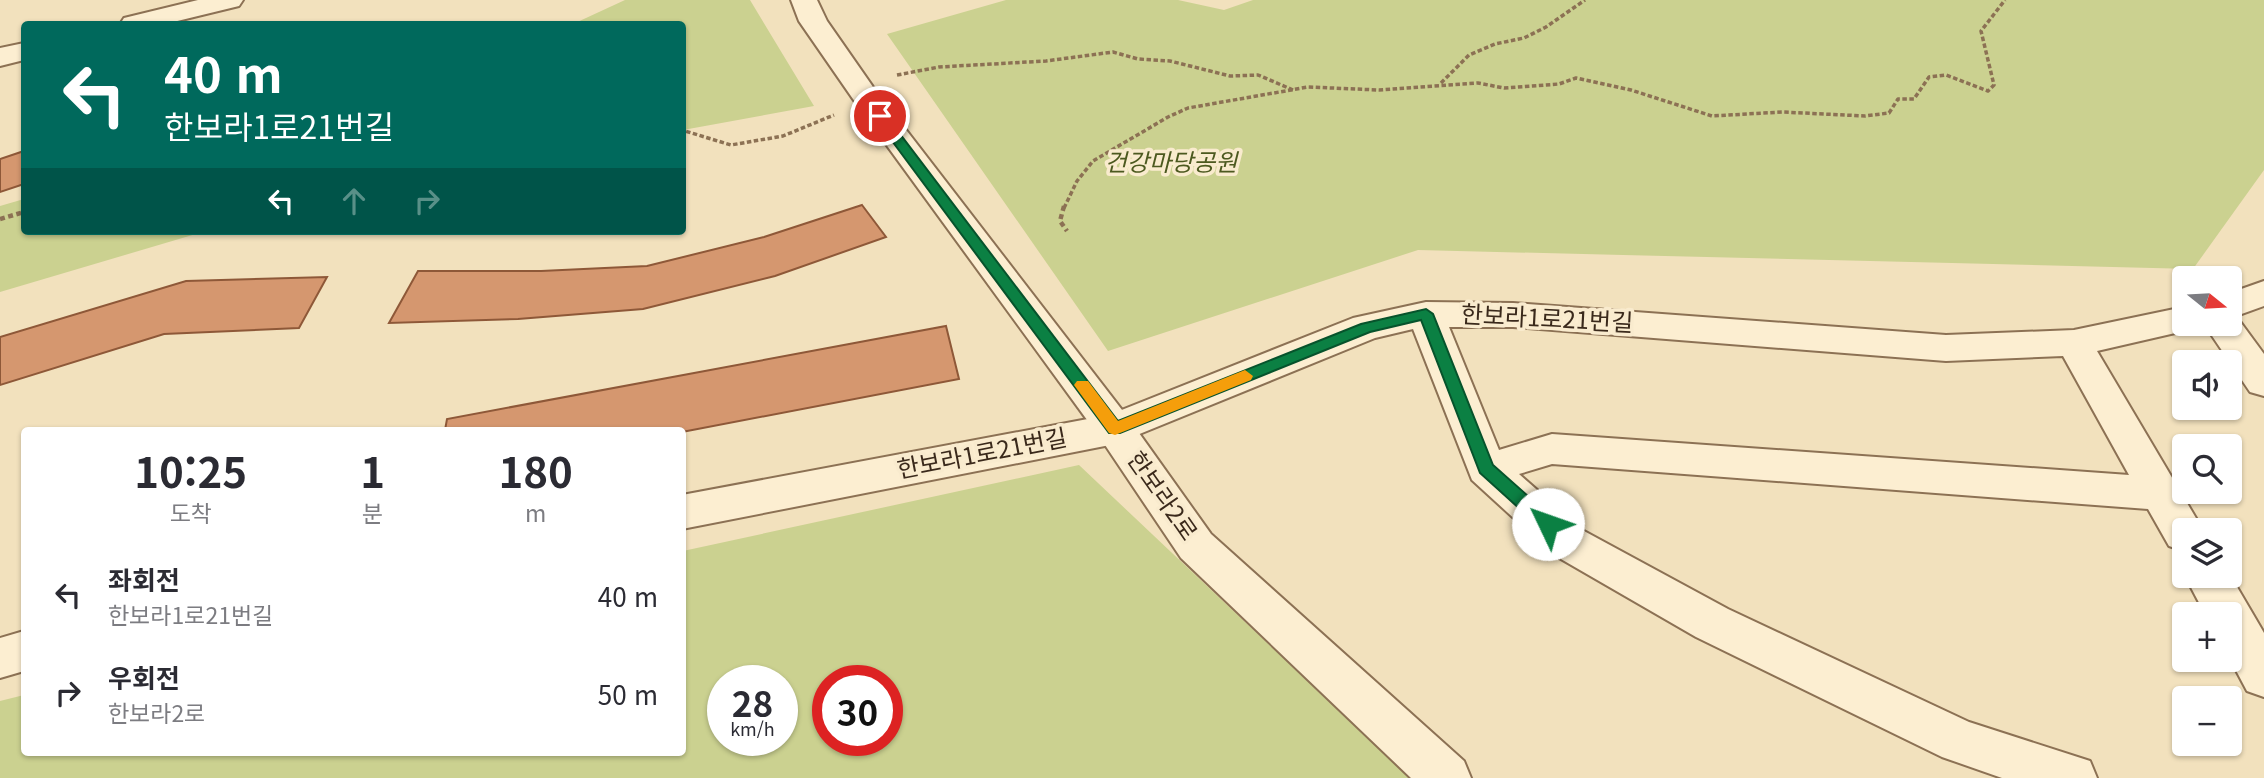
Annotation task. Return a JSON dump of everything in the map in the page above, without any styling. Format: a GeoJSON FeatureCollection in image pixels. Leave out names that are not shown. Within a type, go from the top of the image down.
{"type":"FeatureCollection","features":[{"type":"Feature","properties":{"kind":"street"},"geometry":{"type":"LineString","coordinates":[[146,21],[230,0]]}},
{"type":"Feature","properties":{"kind":"street","name":"한보라2로"},"geometry":{"type":"LineString","coordinates":[[804,0],[813,21],[863,93],[1115,429],[1196,546],[1446,778]]}},
{"type":"Feature","properties":{"kind":"street"},"geometry":{"type":"LineString","coordinates":[[0,57],[21,53]]}},
{"type":"Feature","properties":{"kind":"street"},"geometry":{"type":"LineString","coordinates":[[2242,301],[2264,293]]}},
{"type":"Feature","properties":{"kind":"street"},"geometry":{"type":"LineString","coordinates":[[1426,314],[1486,469],[1569,543],[1712,624],[1959,741],[2072,778]]}},
{"type":"Feature","properties":{"kind":"street","name":"한보라1로21번길"},"geometry":{"type":"LineString","coordinates":[[686,511],[1115,429],[1366,327],[1426,314],[1513,315],[1946,348],[2074,343],[2172,322]]}},
{"type":"Feature","properties":{"kind":"street"},"geometry":{"type":"LineString","coordinates":[[2231,336],[2264,382]]}},
{"type":"Feature","properties":{"kind":"street"},"geometry":{"type":"LineString","coordinates":[[2074,343],[2175,518]]}},
{"type":"Feature","properties":{"kind":"street"},"geometry":{"type":"LineString","coordinates":[[1486,469],[1552,449],[2162,494]]}},
{"type":"Feature","properties":{"kind":"street"},"geometry":{"type":"LineString","coordinates":[[2242,638],[2264,676]]}},
{"type":"Feature","properties":{"kind":"street"},"geometry":{"type":"LineString","coordinates":[[0,658],[21,652]]}},
{"type":"Feature","properties":{"kind":"path"},"geometry":{"type":"LineString","coordinates":[[1440,84],[1469,55],[1495,44],[1524,38],[1546,27],[1585,0]]}},
{"type":"Feature","properties":{"kind":"path"},"geometry":{"type":"LineString","coordinates":[[1067,231],[1060,221],[1064,201],[1094,160],[1188,108],[1329,86],[1379,90],[1478,83],[1504,88],[1559,84],[1576,78],[1631,90],[1712,116],[1782,112],[1865,116],[1889,113],[1898,99],[1914,99],[1929,77],[1946,75],[1988,91],[1994,85],[1987,59],[1987,44],[1981,31],[1997,6],[2005,0]]}},
{"type":"Feature","properties":{"kind":"path"},"geometry":{"type":"LineString","coordinates":[[686,131],[731,145],[783,136],[830,118],[886,77],[939,67],[1045,61],[1113,52],[1138,59],[1170,61],[1230,76],[1258,75],[1294,90]]}},
{"type":"Feature","properties":{"kind":"path"},"geometry":{"type":"LineString","coordinates":[[0,219],[21,213]]}},
{"type":"Feature","properties":{"kind":"green space"},"geometry":{"type":"Polygon","coordinates":[[[625,0],[750,0],[814,106],[686,129],[686,21],[580,21],[625,0]]]}},
{"type":"Feature","properties":{"kind":"green space","name":"건강마당공원"},"geometry":{"type":"Polygon","coordinates":[[[1006,0],[1178,0],[1224,10],[1253,0],[2264,0],[2264,170],[2195,266],[2172,266],[2172,268],[1418,250],[1108,351],[887,34],[1006,0]]]}},
{"type":"Feature","properties":{"kind":"green space"},"geometry":{"type":"Polygon","coordinates":[[[21,200],[21,235],[192,235],[0,292],[0,206],[21,200]]]}},
{"type":"Feature","properties":{"kind":"green space"},"geometry":{"type":"Polygon","coordinates":[[[1079,465],[1410,778],[0,778],[0,701],[21,696],[21,756],[686,756],[686,550],[1079,465]]]}},
{"type":"Feature","properties":{"kind":"building"},"geometry":{"type":"Polygon","coordinates":[[[21,152],[21,185],[0,192],[0,159],[21,152]]]}},
{"type":"Feature","properties":{"kind":"building"},"geometry":{"type":"Polygon","coordinates":[[[862,205],[886,237],[775,276],[643,309],[518,319],[389,323],[418,271],[541,271],[647,266],[764,237],[862,205]]]}},
{"type":"Feature","properties":{"kind":"building"},"geometry":{"type":"Polygon","coordinates":[[[327,277],[299,328],[164,334],[0,385],[0,337],[186,281],[327,277]]]}},
{"type":"Feature","properties":{"kind":"building"},"geometry":{"type":"Polygon","coordinates":[[[946,326],[959,379],[686,431],[686,427],[446,427],[447,419],[946,326]]]}},
{"type":"Feature","properties":{"kind":"slow traffic"},"geometry":{"type":"LineString","coordinates":[[1082,385],[1115,429],[1245,376]]}},
{"type":"Feature","properties":{"kind":"route"},"geometry":{"type":"LineString","coordinates":[[880,116],[1115,429],[1366,327],[1426,314],[1486,469],[1548,524]]}}]}
